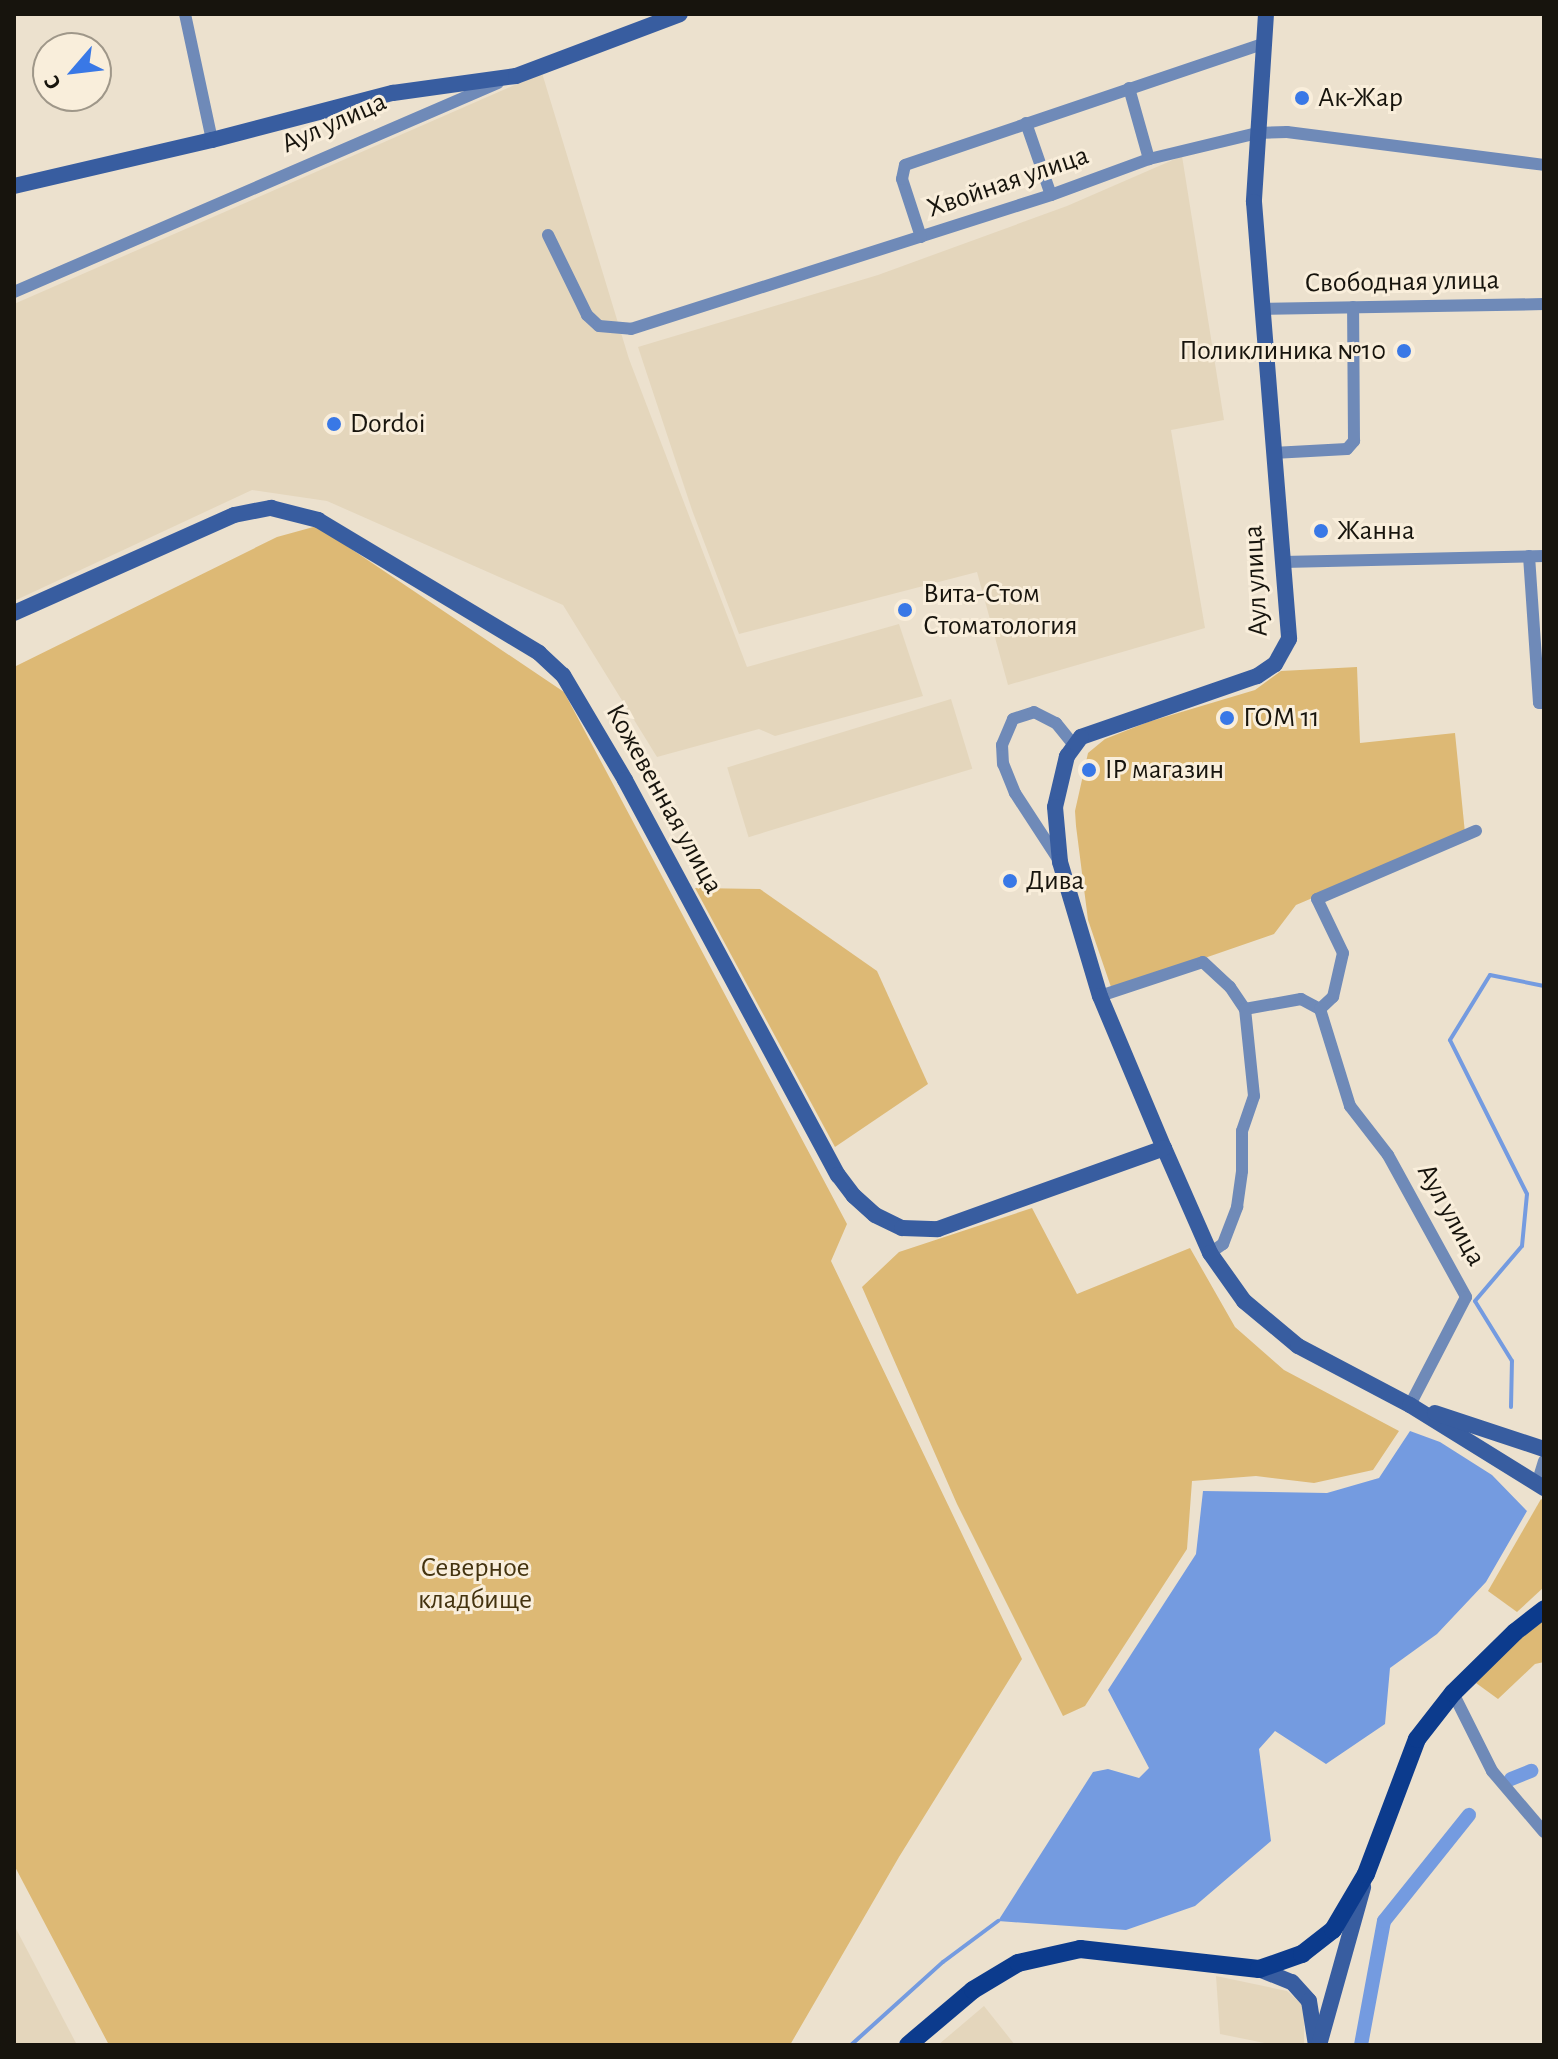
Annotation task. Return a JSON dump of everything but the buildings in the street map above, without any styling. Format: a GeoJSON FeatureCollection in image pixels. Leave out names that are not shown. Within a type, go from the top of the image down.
{"type":"FeatureCollection","features":[{"type":"Feature","properties":{"kind":"main road","name":"Аул улица"},"geometry":{"type":"LineString","coordinates":[[516,76],[680,14]]}},
{"type":"Feature","properties":{"kind":"main road","name":"Аул улица"},"geometry":{"type":"LineString","coordinates":[[1073,744],[1091,732],[1257,676],[1275,664],[1285,649],[1290,625],[1254,202],[1266,14]]}},
{"type":"Feature","properties":{"kind":"main road"},"geometry":{"type":"LineString","coordinates":[[14,186],[212,140],[393,93],[516,76]]}},
{"type":"Feature","properties":{"kind":"main road","name":"Кожевенная улица"},"geometry":{"type":"LineString","coordinates":[[14,613],[234,515],[271,508],[318,520],[539,653],[563,675],[610,753],[838,1175],[854,1196],[875,1215],[902,1228],[938,1229],[1164,1148]]}},
{"type":"Feature","properties":{"kind":"main road"},"geometry":{"type":"LineString","coordinates":[[1073,744],[1062,771],[1055,807],[1060,862],[1100,996],[1210,1253],[1244,1301],[1298,1346],[1410,1405],[1540,1486]]}},
{"type":"Feature","properties":{"kind":"main road"},"geometry":{"type":"LineString","coordinates":[[1410,1405],[1544,1449]]}},
{"type":"Feature","properties":{"kind":"main road"},"geometry":{"type":"LineString","coordinates":[[1317,2045],[1366,1874],[1417,1739],[1453,1693],[1515,1632],[1544,1609]]}},
{"type":"Feature","properties":{"kind":"main road"},"geometry":{"type":"LineString","coordinates":[[1259,1969],[1302,1954],[1333,1930],[1366,1874]]}},
{"type":"Feature","properties":{"kind":"main road"},"geometry":{"type":"LineString","coordinates":[[908,2045],[973,1990],[1018,1963],[1080,1949],[1259,1969],[1292,1982],[1309,2001],[1317,2045]]}},
{"type":"Feature","properties":{"kind":"street"},"geometry":{"type":"LineString","coordinates":[[185,14],[212,140]]}},
{"type":"Feature","properties":{"kind":"street"},"geometry":{"type":"LineString","coordinates":[[921,237],[902,179],[905,165],[1262,44]]}},
{"type":"Feature","properties":{"kind":"street","name":"Аул улица"},"geometry":{"type":"LineString","coordinates":[[14,292],[516,76]]}},
{"type":"Feature","properties":{"kind":"street"},"geometry":{"type":"LineString","coordinates":[[1129,88],[1149,159]]}},
{"type":"Feature","properties":{"kind":"street"},"geometry":{"type":"LineString","coordinates":[[1026,123],[1051,195]]}},
{"type":"Feature","properties":{"kind":"street","name":"Хвойная улица"},"geometry":{"type":"LineString","coordinates":[[548,235],[587,315],[599,326],[631,329],[1051,195],[1149,159],[1257,133],[1287,132],[1544,165]]}},
{"type":"Feature","properties":{"kind":"street","name":"Свободная улица"},"geometry":{"type":"LineString","coordinates":[[1261,309],[1544,304]]}},
{"type":"Feature","properties":{"kind":"street"},"geometry":{"type":"LineString","coordinates":[[1273,453],[1347,449],[1354,441],[1353,307]]}},
{"type":"Feature","properties":{"kind":"street"},"geometry":{"type":"LineString","coordinates":[[1529,556],[1539,703],[1544,703]]}},
{"type":"Feature","properties":{"kind":"street"},"geometry":{"type":"LineString","coordinates":[[1283,562],[1544,556]]}},
{"type":"Feature","properties":{"kind":"street"},"geometry":{"type":"LineString","coordinates":[[1060,862],[1015,793],[1003,764],[1002,745],[1005,731],[1013,719],[1034,712],[1056,723],[1073,744]]}},
{"type":"Feature","properties":{"kind":"street"},"geometry":{"type":"LineString","coordinates":[[1245,1009],[1301,999],[1320,1009],[1333,997],[1343,953],[1317,899],[1476,831]]}},
{"type":"Feature","properties":{"kind":"street"},"geometry":{"type":"LineString","coordinates":[[1100,996],[1203,962],[1230,987],[1245,1009],[1254,1096],[1242,1131],[1242,1171],[1237,1207],[1223,1244],[1210,1253]]}},
{"type":"Feature","properties":{"kind":"street","name":"Аул улица"},"geometry":{"type":"LineString","coordinates":[[1320,1009],[1350,1106],[1388,1155],[1466,1297],[1410,1405]]}},
{"type":"Feature","properties":{"kind":"street"},"geometry":{"type":"LineString","coordinates":[[1540,1486],[1544,1461]]}},
{"type":"Feature","properties":{"kind":"street"},"geometry":{"type":"LineString","coordinates":[[1453,1693],[1492,1771],[1544,1832]]}},
{"type":"Feature","properties":{"kind":"shaded area","name":"Dordoi"},"geometry":{"type":"Polygon","coordinates":[[[542,73],[629,359],[747,667],[899,624],[923,696],[775,736],[759,729],[657,757],[563,605],[327,501],[252,490],[14,601],[14,304],[542,73]]]}},
{"type":"Feature","properties":{"kind":"shaded area"},"geometry":{"type":"Polygon","coordinates":[[[1182,156],[1224,420],[1171,430],[1205,628],[1008,685],[977,572],[739,634],[692,510],[638,347],[878,275],[1067,206],[1182,156]]]}},
{"type":"Feature","properties":{"kind":"shaded area"},"geometry":{"type":"Polygon","coordinates":[[[951,699],[972,769],[749,837],[727,767],[951,699]]]}},
{"type":"Feature","properties":{"kind":"shaded area"},"geometry":{"type":"Polygon","coordinates":[[[14,1925],[77,2045],[14,2045],[14,1925]]]}},
{"type":"Feature","properties":{"kind":"shaded area"},"geometry":{"type":"Polygon","coordinates":[[[1216,1976],[1287,1991],[1304,2006],[1304,2045],[1274,2045],[1220,2034],[1216,1976]]]}},
{"type":"Feature","properties":{"kind":"shaded area"},"geometry":{"type":"Polygon","coordinates":[[[984,2006],[1015,2045],[938,2045],[984,2006]]]}},
{"type":"Feature","properties":{"kind":"green space","name":"Северное кладбище"},"geometry":{"type":"Polygon","coordinates":[[[317,526],[564,692],[847,1224],[831,1261],[1022,1659],[899,1857],[790,2045],[109,2045],[14,1865],[14,667],[277,537],[317,526]]]}},
{"type":"Feature","properties":{"kind":"green space"},"geometry":{"type":"Polygon","coordinates":[[[1357,667],[1360,743],[1455,733],[1465,833],[1296,905],[1274,934],[1112,990],[1088,920],[1076,826],[1075,811],[1088,753],[1105,739],[1148,722],[1255,690],[1281,671],[1357,667]]]}},
{"type":"Feature","properties":{"kind":"green space"},"geometry":{"type":"Polygon","coordinates":[[[695,888],[760,889],[877,971],[928,1084],[835,1147],[695,888]]]}},
{"type":"Feature","properties":{"kind":"green space"},"geometry":{"type":"Polygon","coordinates":[[[1032,1208],[1077,1294],[1190,1248],[1235,1327],[1284,1370],[1399,1431],[1373,1470],[1314,1483],[1256,1476],[1192,1481],[1187,1549],[1085,1706],[1063,1716],[957,1504],[862,1287],[899,1252],[1032,1208]]]}},
{"type":"Feature","properties":{"kind":"green space"},"geometry":{"type":"Polygon","coordinates":[[[1541,1499],[1544,1501],[1544,1587],[1517,1612],[1488,1591],[1541,1499]]]}},
{"type":"Feature","properties":{"kind":"green space"},"geometry":{"type":"Polygon","coordinates":[[[1544,1618],[1544,1662],[1535,1664],[1498,1699],[1476,1683],[1524,1632],[1544,1618]]]}},
{"type":"Feature","properties":{"kind":"water"},"geometry":{"type":"Polygon","coordinates":[[[1410,1431],[1440,1442],[1492,1475],[1527,1511],[1486,1582],[1437,1634],[1390,1668],[1385,1724],[1326,1764],[1275,1731],[1259,1749],[1271,1841],[1195,1906],[1126,1930],[998,1921],[1093,1772],[1108,1769],[1139,1778],[1149,1768],[1108,1690],[1196,1554],[1203,1491],[1327,1493],[1379,1478],[1410,1431]]]}},
{"type":"Feature","properties":{"kind":"waterway"},"geometry":{"type":"LineString","coordinates":[[1511,1407],[1512,1361],[1475,1301],[1522,1246],[1527,1194],[1450,1040],[1490,975],[1544,986]]}},
{"type":"Feature","properties":{"kind":"waterway"},"geometry":{"type":"LineString","coordinates":[[1511,1779],[1531,1771]]}},
{"type":"Feature","properties":{"kind":"waterway"},"geometry":{"type":"LineString","coordinates":[[1361,2045],[1384,1921],[1469,1815]]}},
{"type":"Feature","properties":{"kind":"waterway"},"geometry":{"type":"LineString","coordinates":[[851,2045],[943,1962],[998,1921]]}},
{"type":"Feature","properties":{"kind":"place","name":"Ак-Жар"},"geometry":{"type":"Point","coordinates":[1302,98]}},
{"type":"Feature","properties":{"kind":"place","name":"Поликлиника №10"},"geometry":{"type":"Point","coordinates":[1404,351]}},
{"type":"Feature","properties":{"kind":"place","name":"Dordoi"},"geometry":{"type":"Point","coordinates":[334,424]}},
{"type":"Feature","properties":{"kind":"place","name":"Жанна"},"geometry":{"type":"Point","coordinates":[1321,531]}},
{"type":"Feature","properties":{"kind":"place","name":"Вита-Стом Стоматология"},"geometry":{"type":"Point","coordinates":[905,610]}},
{"type":"Feature","properties":{"kind":"place","name":"ГОМ 11"},"geometry":{"type":"Point","coordinates":[1227,718]}},
{"type":"Feature","properties":{"kind":"place","name":"IP магазин"},"geometry":{"type":"Point","coordinates":[1089,770]}},
{"type":"Feature","properties":{"kind":"place","name":"Дива"},"geometry":{"type":"Point","coordinates":[1010,881]}}]}
